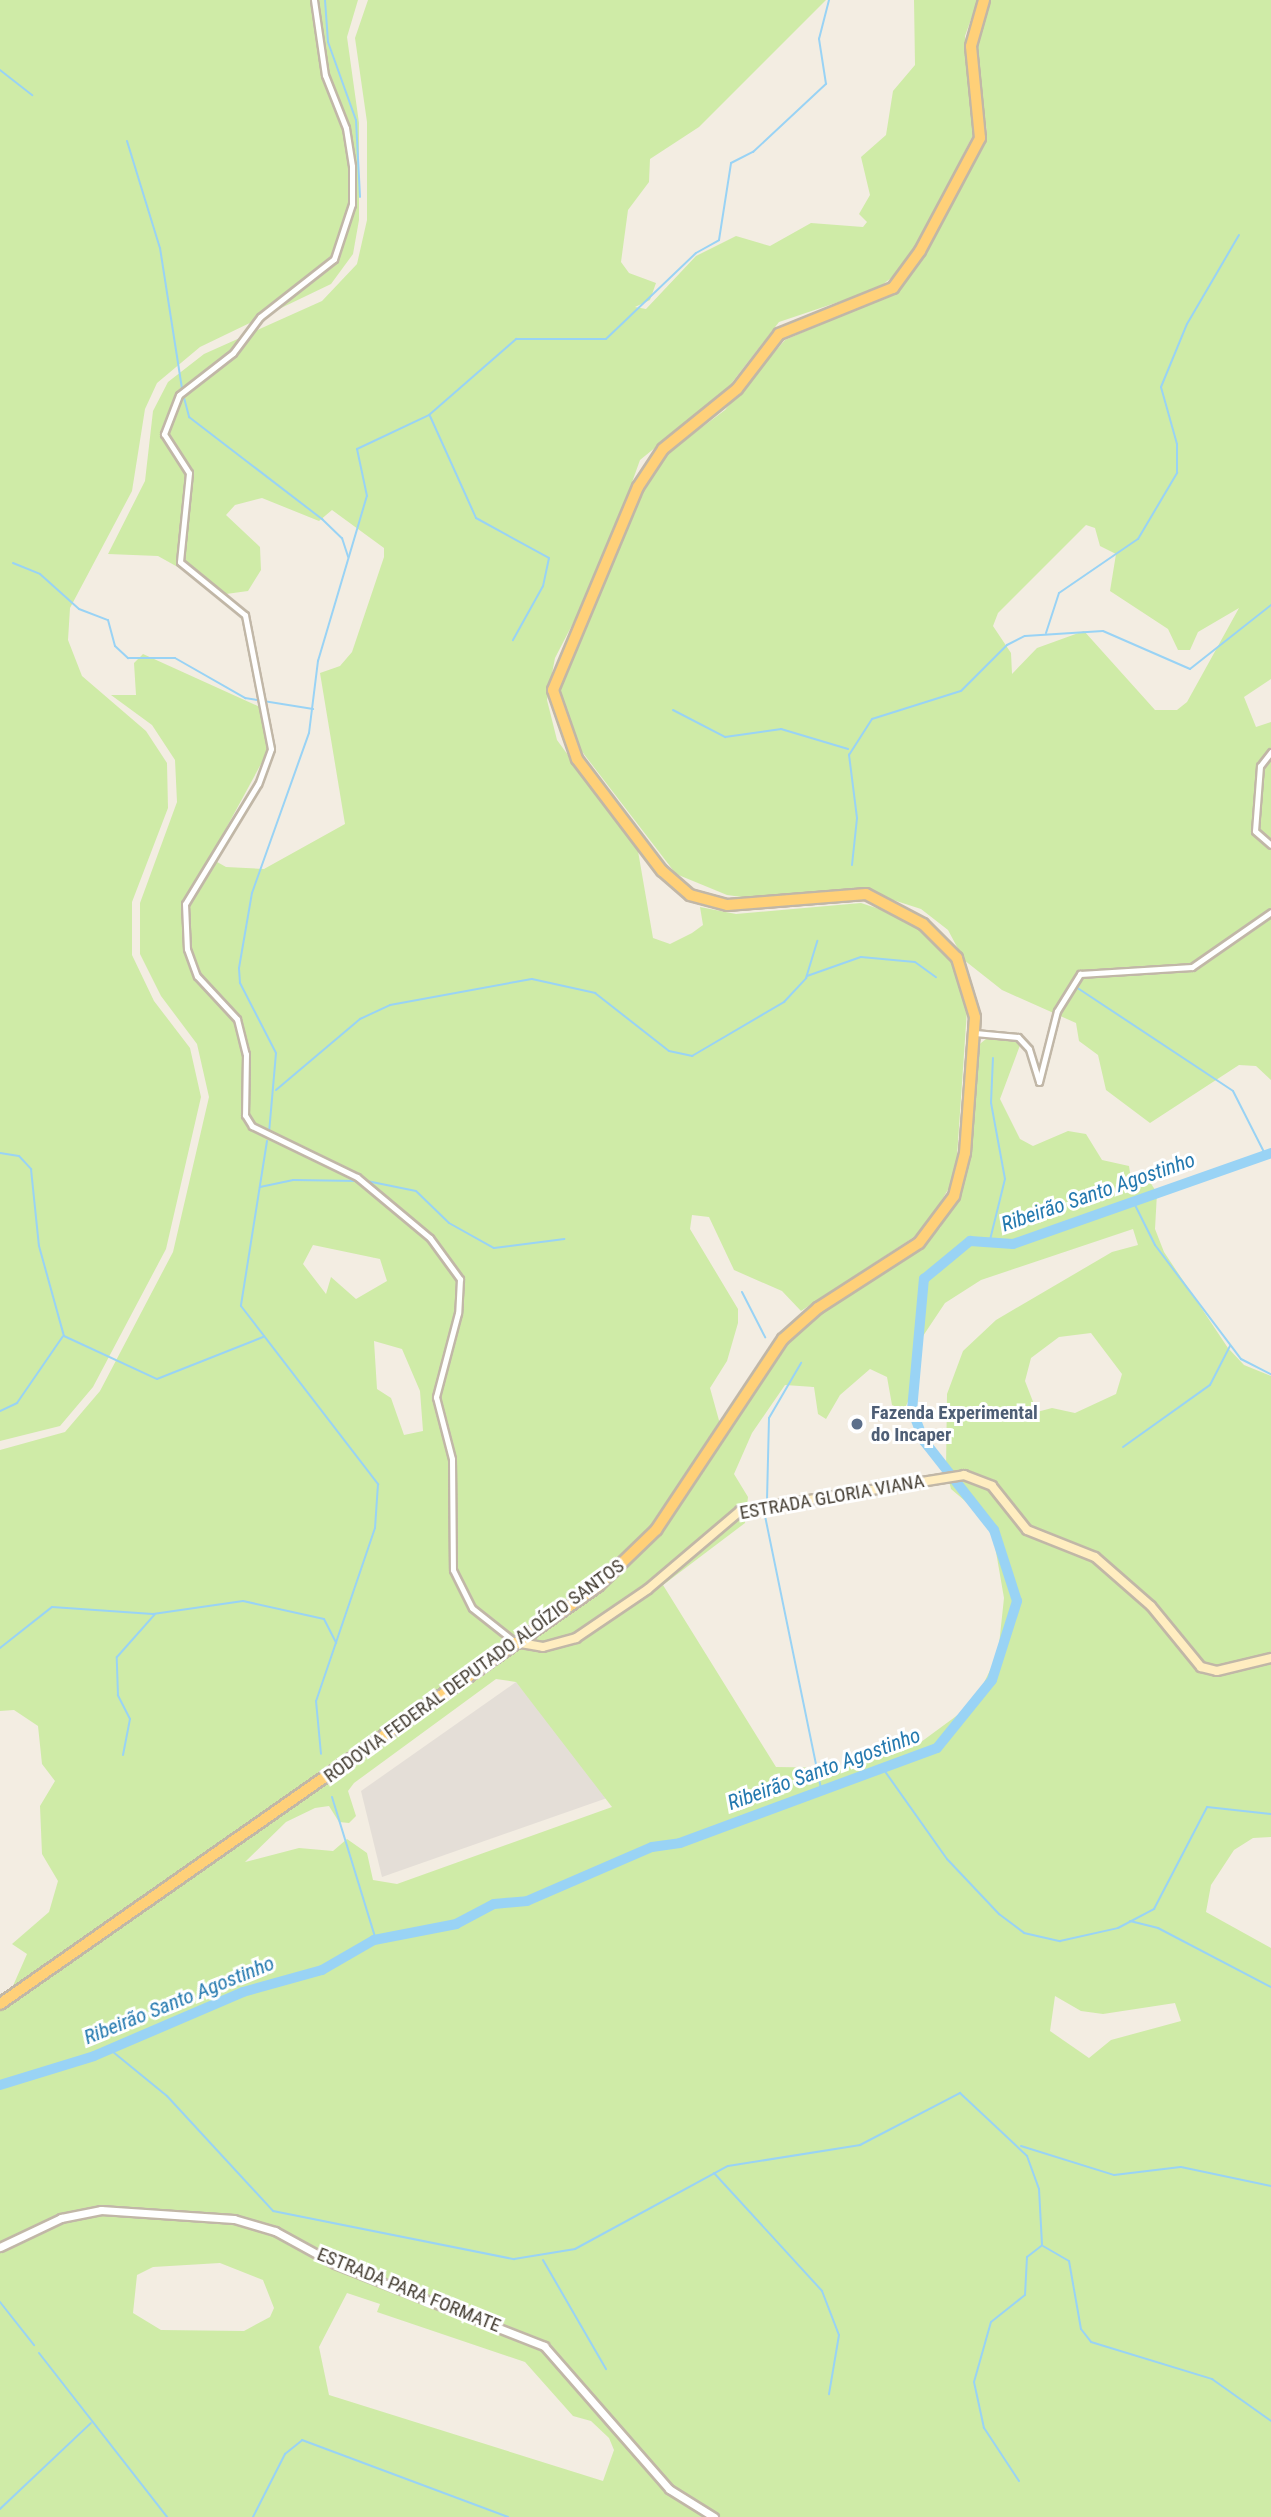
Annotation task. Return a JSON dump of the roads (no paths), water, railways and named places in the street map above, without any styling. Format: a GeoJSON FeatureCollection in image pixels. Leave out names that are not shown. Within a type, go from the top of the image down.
{"type":"FeatureCollection","features":[{"type":"Feature","properties":{"kind":"highway","name":"RODOVIA FEDERAL DEPUTADO ALOÍZIO SANTOS"},"geometry":{"type":"LineString","coordinates":[[0,2004],[515,1642],[598,1587],[644,1545],[796,1326],[933,1229],[962,1171],[975,1034],[973,997],[957,958],[900,908],[852,893],[715,904],[674,883],[577,758],[553,690],[638,487],[663,449],[737,389],[779,334],[884,293],[920,251],[980,138],[971,33],[984,0]]}},
{"type":"Feature","properties":{"kind":"main road","name":"ESTRADA GLORIA VIANA"},"geometry":{"type":"LineString","coordinates":[[515,1642],[543,1647],[576,1638],[648,1589],[740,1511],[957,1476],[992,1486],[1027,1530],[1095,1557],[1151,1606],[1201,1667],[1217,1671],[1271,1658]]}},
{"type":"Feature","properties":{"kind":"street"},"geometry":{"type":"LineString","coordinates":[[314,0],[325,75],[346,128],[352,166],[352,204],[334,259],[260,317],[233,353],[179,395],[164,434],[190,473],[180,562],[245,615],[271,749],[258,784],[185,904],[187,949],[193,969],[225,1002],[243,1035],[245,1115],[252,1126],[357,1177],[423,1231],[454,1268],[461,1296],[436,1397],[452,1459],[456,1583],[472,1608],[515,1642]]}},
{"type":"Feature","properties":{"kind":"street"},"geometry":{"type":"LineString","coordinates":[[1271,752],[1260,766],[1255,831],[1271,845]]}},
{"type":"Feature","properties":{"kind":"street"},"geometry":{"type":"LineString","coordinates":[[975,1034],[1018,1037],[1030,1049],[1039,1082],[1057,1011],[1080,974],[1192,967],[1271,912]]}},
{"type":"Feature","properties":{"kind":"street","name":"ESTRADA PARA FORMATE"},"geometry":{"type":"LineString","coordinates":[[0,2247],[61,2218],[101,2210],[195,2214],[268,2228],[335,2264],[544,2346],[670,2489],[714,2517]]}},
{"type":"Feature","properties":{"kind":"waterway"},"geometry":{"type":"LineString","coordinates":[[325,0],[328,42],[356,120],[360,197]]}},
{"type":"Feature","properties":{"kind":"waterway"},"geometry":{"type":"LineString","coordinates":[[269,1133],[276,1053],[240,983],[239,968],[252,893],[309,733],[318,661],[367,496],[357,449],[429,415],[516,339],[606,339],[696,253],[719,240],[731,163],[753,152],[826,84],[819,39],[829,0]]}},
{"type":"Feature","properties":{"kind":"waterway"},"geometry":{"type":"LineString","coordinates":[[0,70],[32,95]]}},
{"type":"Feature","properties":{"kind":"waterway"},"geometry":{"type":"LineString","coordinates":[[127,141],[160,248],[182,389]]}},
{"type":"Feature","properties":{"kind":"waterway"},"geometry":{"type":"LineString","coordinates":[[1046,633],[1059,593],[1138,539],[1177,473],[1177,444],[1161,387],[1187,324],[1239,235]]}},
{"type":"Feature","properties":{"kind":"waterway"},"geometry":{"type":"LineString","coordinates":[[183,394],[189,417],[322,519],[342,538],[348,557]]}},
{"type":"Feature","properties":{"kind":"waterway"},"geometry":{"type":"LineString","coordinates":[[430,416],[476,518],[549,558],[543,586],[513,640]]}},
{"type":"Feature","properties":{"kind":"waterway"},"geometry":{"type":"LineString","coordinates":[[13,563],[40,574],[79,609],[108,620],[115,646],[128,658],[175,658],[245,698],[313,709]]}},
{"type":"Feature","properties":{"kind":"waterway"},"geometry":{"type":"LineString","coordinates":[[852,865],[857,818],[849,755],[872,719],[961,691],[1007,645],[1025,636],[1103,631],[1190,669],[1271,605]]}},
{"type":"Feature","properties":{"kind":"waterway"},"geometry":{"type":"LineString","coordinates":[[673,710],[725,737],[781,729],[848,749]]}},
{"type":"Feature","properties":{"kind":"waterway"},"geometry":{"type":"LineString","coordinates":[[276,1090],[360,1019],[390,1005],[532,979],[595,993],[669,1051],[692,1056],[784,1002],[806,978],[817,941]]}},
{"type":"Feature","properties":{"kind":"waterway"},"geometry":{"type":"LineString","coordinates":[[807,976],[861,957],[915,962],[936,977]]}},
{"type":"Feature","properties":{"kind":"waterway"},"geometry":{"type":"LineString","coordinates":[[1076,987],[1233,1091],[1265,1154]]}},
{"type":"Feature","properties":{"kind":"waterway"},"geometry":{"type":"LineString","coordinates":[[989,1244],[1005,1179],[991,1103],[993,1058]]}},
{"type":"Feature","properties":{"kind":"waterway"},"geometry":{"type":"LineString","coordinates":[[267,1141],[241,1306],[378,1484],[375,1528],[316,1701],[321,1754]]}},
{"type":"Feature","properties":{"kind":"waterway"},"geometry":{"type":"LineString","coordinates":[[0,1153],[19,1156],[31,1169],[39,1246],[64,1336],[157,1379],[263,1337]]}},
{"type":"Feature","properties":{"kind":"waterway","name":"Ribeirão Santo Agostinho"},"geometry":{"type":"LineString","coordinates":[[0,2085],[94,2056],[243,1992],[322,1970],[374,1940],[456,1924],[494,1904],[527,1901],[652,1847],[680,1843],[937,1748],[992,1680],[1017,1601],[994,1530],[924,1441],[912,1410],[924,1279],[970,1241],[1013,1244],[1271,1153]]}},
{"type":"Feature","properties":{"kind":"waterway"},"geometry":{"type":"LineString","coordinates":[[260,1187],[293,1180],[358,1181]]}},
{"type":"Feature","properties":{"kind":"waterway"},"geometry":{"type":"LineString","coordinates":[[362,1180],[416,1191],[449,1223],[494,1248],[564,1239]]}},
{"type":"Feature","properties":{"kind":"waterway"},"geometry":{"type":"LineString","coordinates":[[1134,1203],[1155,1245],[1241,1359],[1271,1374]]}},
{"type":"Feature","properties":{"kind":"waterway"},"geometry":{"type":"LineString","coordinates":[[742,1292],[765,1337]]}},
{"type":"Feature","properties":{"kind":"waterway"},"geometry":{"type":"LineString","coordinates":[[0,1411],[17,1403],[63,1336]]}},
{"type":"Feature","properties":{"kind":"waterway"},"geometry":{"type":"LineString","coordinates":[[1123,1447],[1210,1385],[1230,1346]]}},
{"type":"Feature","properties":{"kind":"waterway"},"geometry":{"type":"LineString","coordinates":[[767,1500],[769,1418],[801,1363]]}},
{"type":"Feature","properties":{"kind":"waterway"},"geometry":{"type":"LineString","coordinates":[[764,1511],[821,1789]]}},
{"type":"Feature","properties":{"kind":"waterway"},"geometry":{"type":"LineString","coordinates":[[0,1648],[52,1607],[153,1614],[243,1601],[324,1619],[336,1643]]}},
{"type":"Feature","properties":{"kind":"waterway"},"geometry":{"type":"LineString","coordinates":[[123,1755],[130,1719],[118,1695],[117,1657],[155,1614]]}},
{"type":"Feature","properties":{"kind":"waterway"},"geometry":{"type":"LineString","coordinates":[[884,1770],[947,1859],[999,1914],[1024,1933],[1060,1941],[1118,1928],[1154,1909],[1207,1807],[1271,1814]]}},
{"type":"Feature","properties":{"kind":"waterway"},"geometry":{"type":"LineString","coordinates":[[332,1797],[376,1940]]}},
{"type":"Feature","properties":{"kind":"waterway"},"geometry":{"type":"LineString","coordinates":[[1130,1921],[1158,1928],[1271,1987]]}},
{"type":"Feature","properties":{"kind":"waterway"},"geometry":{"type":"LineString","coordinates":[[107,2047],[167,2096],[273,2211],[514,2259],[575,2249],[728,2166],[860,2145],[960,2093],[1027,2156],[1039,2189],[1042,2245]]}},
{"type":"Feature","properties":{"kind":"waterway"},"geometry":{"type":"LineString","coordinates":[[1021,2146],[1114,2175],[1181,2167],[1271,2186]]}},
{"type":"Feature","properties":{"kind":"waterway"},"geometry":{"type":"LineString","coordinates":[[714,2173],[822,2291],[839,2335],[829,2394]]}},
{"type":"Feature","properties":{"kind":"waterway"},"geometry":{"type":"LineString","coordinates":[[1019,2481],[984,2428],[974,2382],[991,2322],[1025,2295],[1027,2257],[1041,2246]]}},
{"type":"Feature","properties":{"kind":"waterway"},"geometry":{"type":"LineString","coordinates":[[1043,2246],[1069,2261],[1081,2329],[1091,2342],[1212,2379],[1271,2421]]}},
{"type":"Feature","properties":{"kind":"waterway"},"geometry":{"type":"LineString","coordinates":[[543,2260],[606,2369]]}},
{"type":"Feature","properties":{"kind":"waterway"},"geometry":{"type":"LineString","coordinates":[[0,2302],[34,2345]]}},
{"type":"Feature","properties":{"kind":"waterway"},"geometry":{"type":"LineString","coordinates":[[39,2353],[167,2517]]}},
{"type":"Feature","properties":{"kind":"waterway"},"geometry":{"type":"LineString","coordinates":[[0,2509],[91,2423]]}},
{"type":"Feature","properties":{"kind":"waterway"},"geometry":{"type":"LineString","coordinates":[[253,2517],[285,2454],[302,2440],[508,2517]]}},
{"type":"Feature","properties":{"kind":"place","name":"Fazenda Experimental do Incaper"},"geometry":{"type":"Point","coordinates":[857,1424]}}]}
